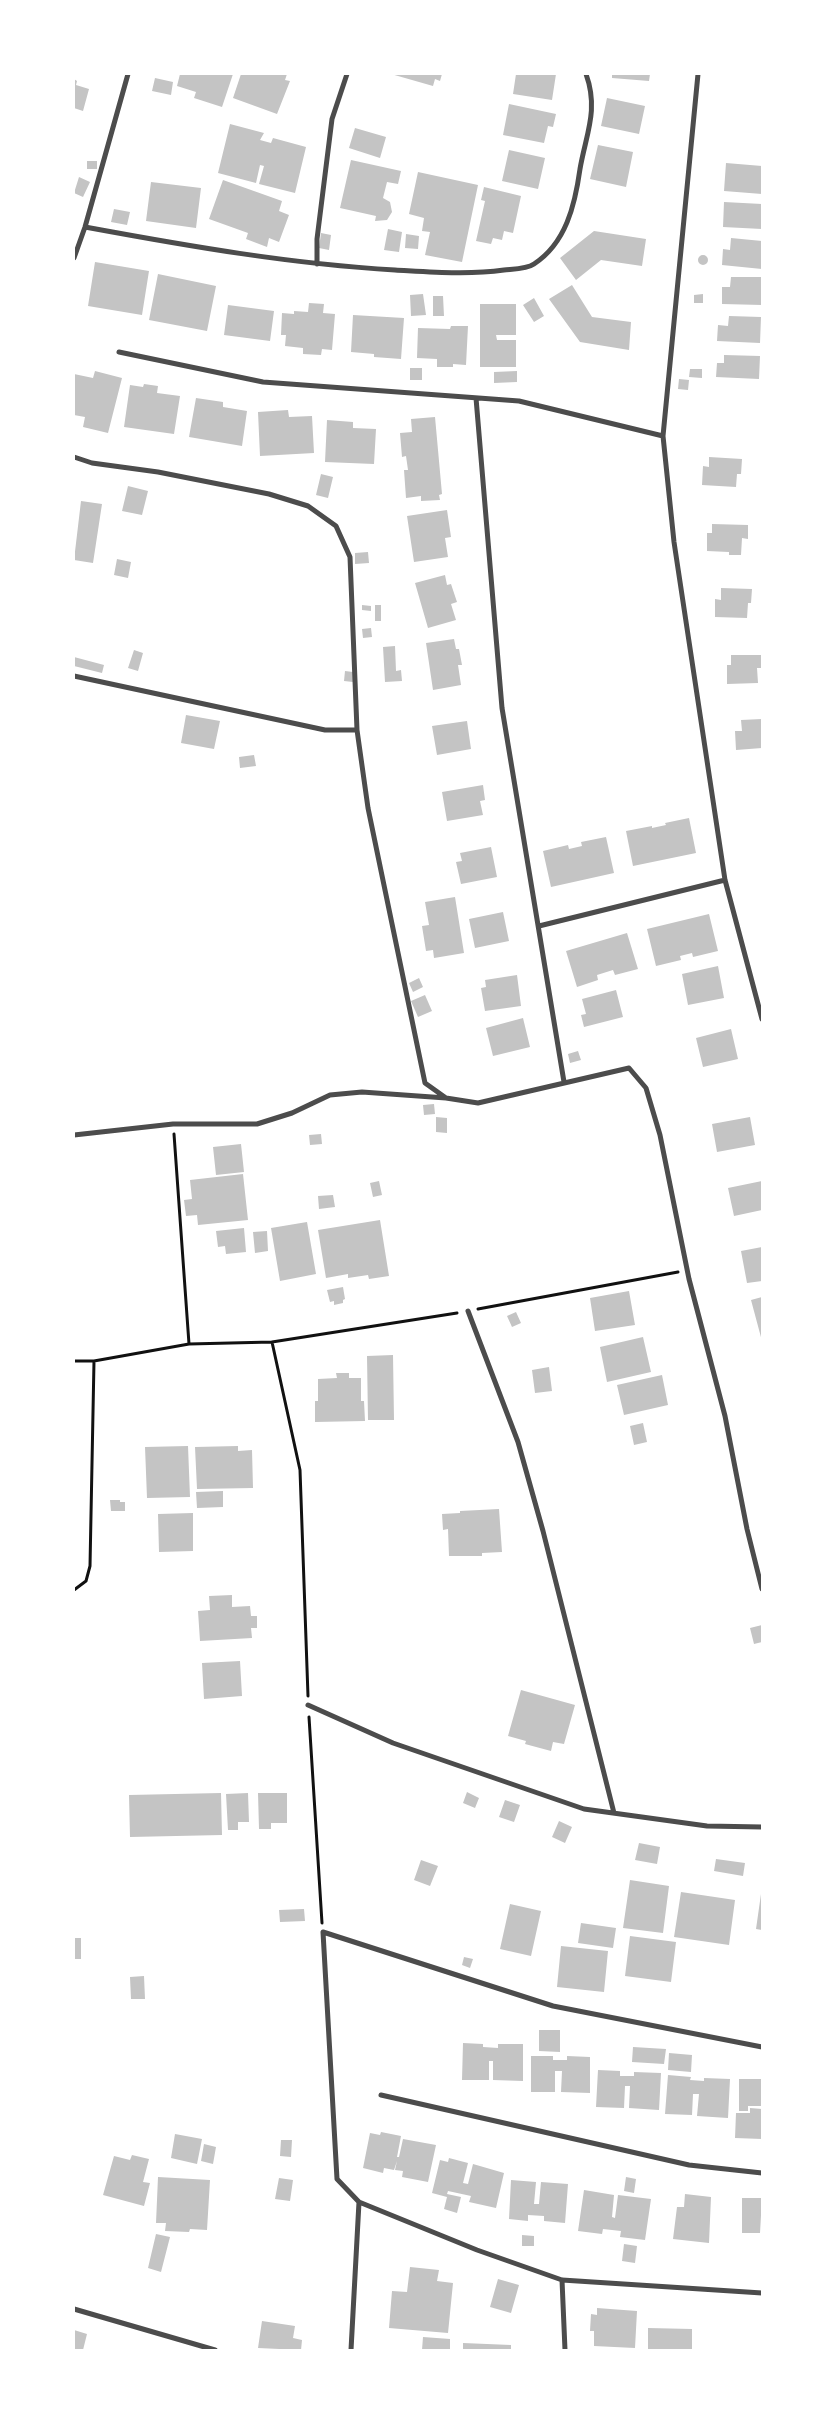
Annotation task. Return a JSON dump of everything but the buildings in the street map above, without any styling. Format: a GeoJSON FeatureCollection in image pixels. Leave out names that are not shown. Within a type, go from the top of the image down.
{"type":"FeatureCollection","features":[{"type":"Feature","properties":{"kind":"street"},"geometry":{"type":"LineString","coordinates":[[74,258],[85,227],[128,74]]}},
{"type":"Feature","properties":{"kind":"street"},"geometry":{"type":"LineString","coordinates":[[317,264],[317,239],[332,119],[347,74]]}},
{"type":"Feature","properties":{"kind":"street"},"geometry":{"type":"LineString","coordinates":[[85,227],[280,261],[474,274],[532,266],[550,251],[565,229],[576,201],[582,162],[592,123],[592,91],[586,74]]}},
{"type":"Feature","properties":{"kind":"street"},"geometry":{"type":"LineString","coordinates":[[698,74],[663,436],[674,542],[725,880],[762,1019]]}},
{"type":"Feature","properties":{"kind":"street"},"geometry":{"type":"LineString","coordinates":[[119,352],[263,382],[519,401],[663,436]]}},
{"type":"Feature","properties":{"kind":"street"},"geometry":{"type":"LineString","coordinates":[[476,398],[502,708],[564,1082]]}},
{"type":"Feature","properties":{"kind":"street"},"geometry":{"type":"LineString","coordinates":[[74,457],[92,463],[158,472],[269,494],[308,506],[336,526],[350,557],[357,730],[368,808],[423,1074],[426,1083],[446,1098]]}},
{"type":"Feature","properties":{"kind":"street"},"geometry":{"type":"LineString","coordinates":[[74,676],[325,730],[357,730]]}},
{"type":"Feature","properties":{"kind":"street"},"geometry":{"type":"LineString","coordinates":[[539,926],[725,880]]}},
{"type":"Feature","properties":{"kind":"street"},"geometry":{"type":"LineString","coordinates":[[74,1134],[173,1124],[258,1124],[292,1113],[330,1095],[354,1093],[446,1098],[478,1103],[630,1068],[646,1088],[660,1135],[687,1270],[725,1416],[747,1530],[762,1588]]}},
{"type":"Feature","properties":{"kind":"street"},"geometry":{"type":"LineString","coordinates":[[468,1311],[520,1451],[543,1531],[614,1813]]}},
{"type":"Feature","properties":{"kind":"street"},"geometry":{"type":"LineString","coordinates":[[308,1705],[393,1743],[584,1809],[707,1826],[762,1827]]}},
{"type":"Feature","properties":{"kind":"street"},"geometry":{"type":"LineString","coordinates":[[762,2047],[553,2006],[323,1932],[337,2179],[359,2202],[477,2250],[562,2280],[762,2293]]}},
{"type":"Feature","properties":{"kind":"street"},"geometry":{"type":"LineString","coordinates":[[381,2095],[689,2165],[762,2173]]}},
{"type":"Feature","properties":{"kind":"street"},"geometry":{"type":"LineString","coordinates":[[351,2350],[359,2202]]}},
{"type":"Feature","properties":{"kind":"street"},"geometry":{"type":"LineString","coordinates":[[562,2280],[565,2350]]}},
{"type":"Feature","properties":{"kind":"street"},"geometry":{"type":"LineString","coordinates":[[74,2309],[214,2350]]}},
{"type":"Feature","properties":{"kind":"path"},"geometry":{"type":"LineString","coordinates":[[173,1124],[188,1344]]}},
{"type":"Feature","properties":{"kind":"path"},"geometry":{"type":"LineString","coordinates":[[74,1361],[94,1360],[188,1344],[272,1342],[468,1311],[687,1270]]}},
{"type":"Feature","properties":{"kind":"path"},"geometry":{"type":"LineString","coordinates":[[272,1342],[300,1470],[308,1705],[323,1932]]}},
{"type":"Feature","properties":{"kind":"path"},"geometry":{"type":"LineString","coordinates":[[74,1590],[86,1581],[90,1566],[94,1360]]}}]}
